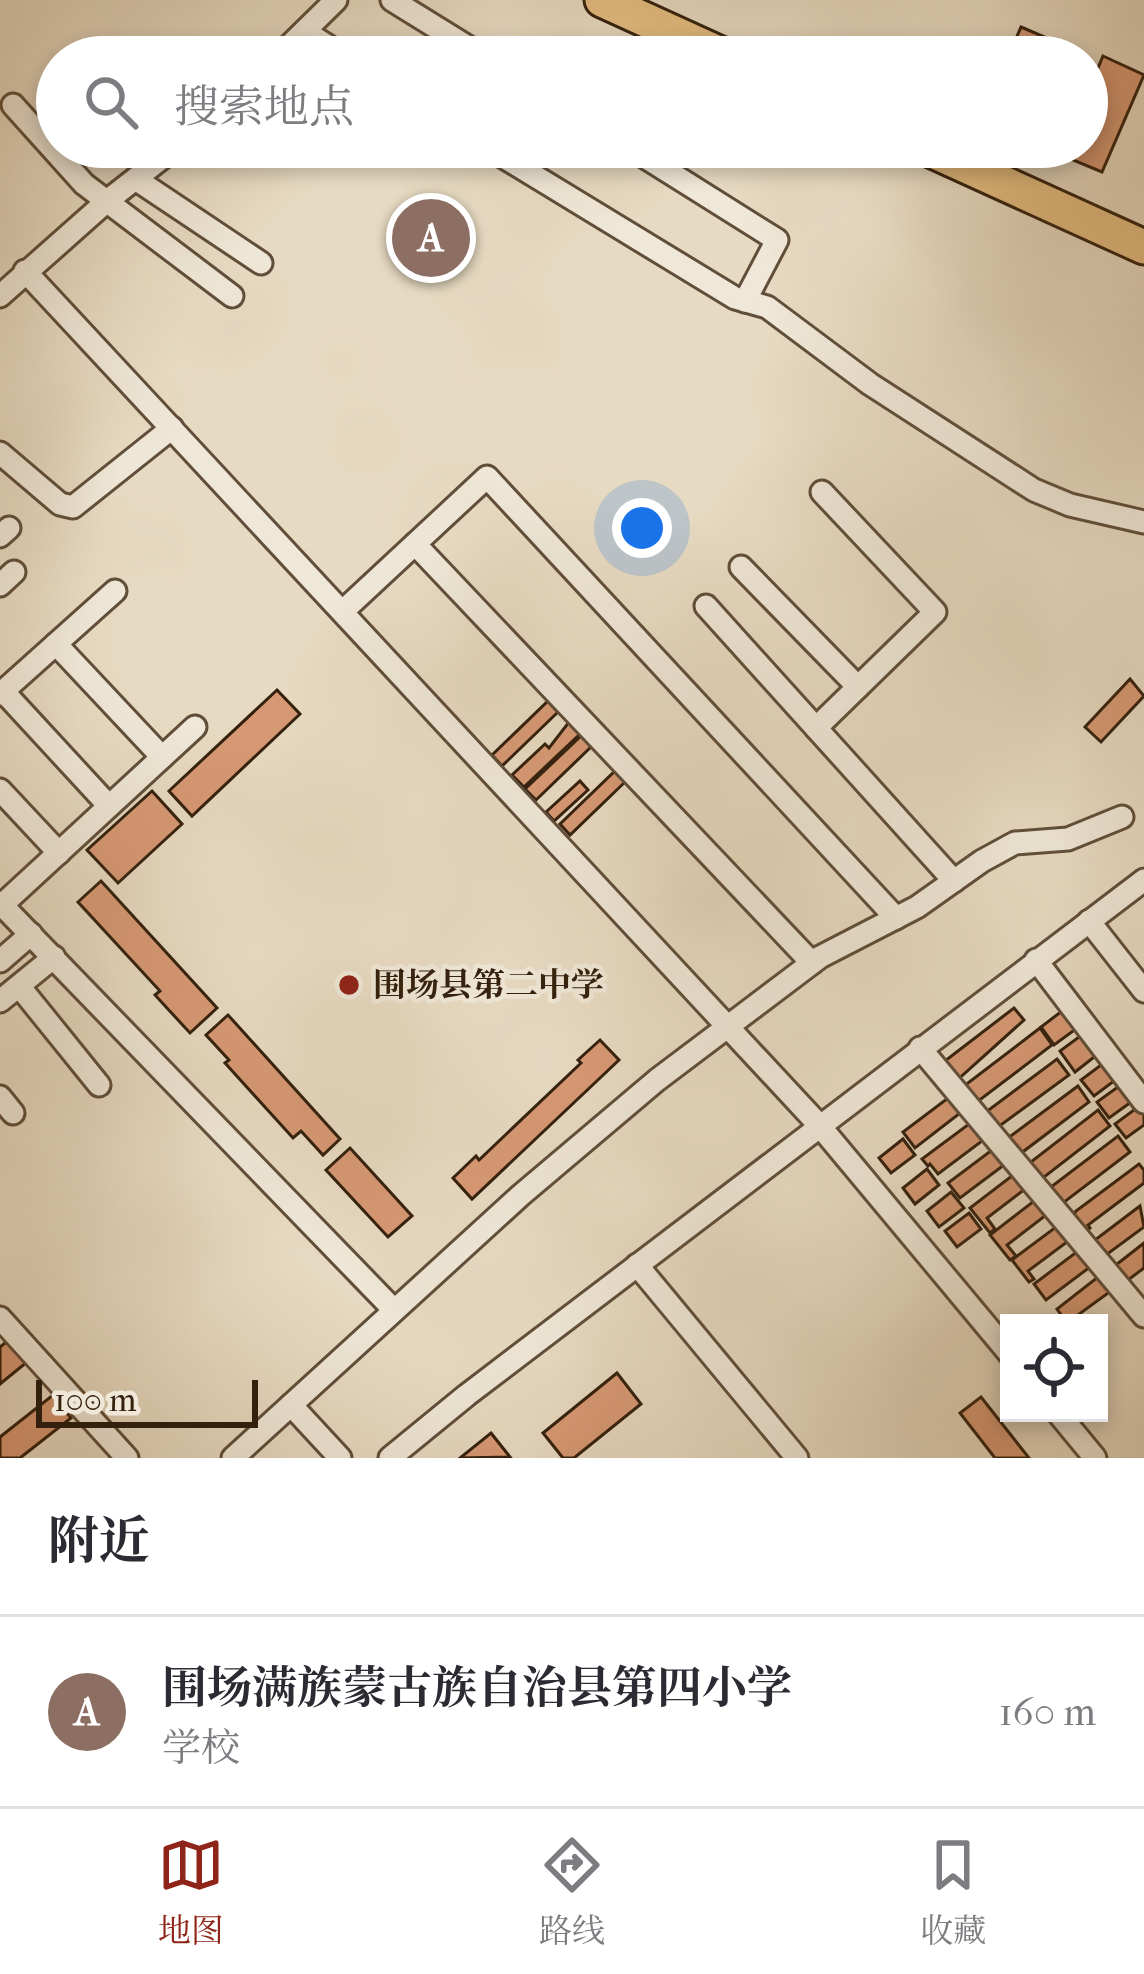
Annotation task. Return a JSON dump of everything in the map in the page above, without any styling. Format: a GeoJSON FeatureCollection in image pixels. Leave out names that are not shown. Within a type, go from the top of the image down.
{"type":"FeatureCollection","features":[{"type":"Feature","properties":{"kind":"highway"},"geometry":{"type":"LineString","coordinates":[[602,0],[681,36]]}},
{"type":"Feature","properties":{"kind":"highway"},"geometry":{"type":"LineString","coordinates":[[970,168],[1144,247]]}},
{"type":"Feature","properties":{"kind":"street"},"geometry":{"type":"LineString","coordinates":[[301,36],[336,0]]}},
{"type":"Feature","properties":{"kind":"street"},"geometry":{"type":"LineString","coordinates":[[392,0],[450,36]]}},
{"type":"Feature","properties":{"kind":"street"},"geometry":{"type":"LineString","coordinates":[[305,32],[311,36]]}},
{"type":"Feature","properties":{"kind":"street"},"geometry":{"type":"LineString","coordinates":[[13,105],[36,131]]}},
{"type":"Feature","properties":{"kind":"street"},"geometry":{"type":"LineString","coordinates":[[70,168],[84,184],[232,296]]}},
{"type":"Feature","properties":{"kind":"street"},"geometry":{"type":"LineString","coordinates":[[0,296],[151,168]]}},
{"type":"Feature","properties":{"kind":"street"},"geometry":{"type":"LineString","coordinates":[[521,168],[688,271],[745,301],[767,307],[870,383],[1034,490],[1070,506],[1144,522]]}},
{"type":"Feature","properties":{"kind":"street"},"geometry":{"type":"LineString","coordinates":[[662,168],[777,240],[745,301]]}},
{"type":"Feature","properties":{"kind":"street"},"geometry":{"type":"LineString","coordinates":[[137,180],[261,263]]}},
{"type":"Feature","properties":{"kind":"street"},"geometry":{"type":"LineString","coordinates":[[25,271],[819,1125],[1000,1342]]}},
{"type":"Feature","properties":{"kind":"street"},"geometry":{"type":"LineString","coordinates":[[0,453],[60,505],[73,507],[172,428]]}},
{"type":"Feature","properties":{"kind":"street"},"geometry":{"type":"LineString","coordinates":[[344,611],[487,477],[896,918]]}},
{"type":"Feature","properties":{"kind":"street"},"geometry":{"type":"LineString","coordinates":[[816,728],[935,612],[822,492]]}},
{"type":"Feature","properties":{"kind":"street"},"geometry":{"type":"LineString","coordinates":[[415,544],[812,963]]}},
{"type":"Feature","properties":{"kind":"street"},"geometry":{"type":"LineString","coordinates":[[741,567],[858,687]]}},
{"type":"Feature","properties":{"kind":"street"},"geometry":{"type":"LineString","coordinates":[[110,806],[2,693],[115,591]]}},
{"type":"Feature","properties":{"kind":"street"},"geometry":{"type":"LineString","coordinates":[[706,606],[954,881]]}},
{"type":"Feature","properties":{"kind":"street"},"geometry":{"type":"LineString","coordinates":[[56,644],[162,757]]}},
{"type":"Feature","properties":{"kind":"street"},"geometry":{"type":"LineString","coordinates":[[195,727],[1,904],[394,1310]]}},
{"type":"Feature","properties":{"kind":"street"},"geometry":{"type":"LineString","coordinates":[[0,790],[58,853]]}},
{"type":"Feature","properties":{"kind":"street"},"geometry":{"type":"LineString","coordinates":[[232,1458],[623,1109],[812,963],[896,918],[1015,843],[1068,839],[1122,818]]}},
{"type":"Feature","properties":{"kind":"street"},"geometry":{"type":"LineString","coordinates":[[390,1458],[1144,880]]}},
{"type":"Feature","properties":{"kind":"street"},"geometry":{"type":"LineString","coordinates":[[1089,921],[1144,991]]}},
{"type":"Feature","properties":{"kind":"street"},"geometry":{"type":"LineString","coordinates":[[0,961],[31,934]]}},
{"type":"Feature","properties":{"kind":"street"},"geometry":{"type":"LineString","coordinates":[[0,1001],[54,957]]}},
{"type":"Feature","properties":{"kind":"street"},"geometry":{"type":"LineString","coordinates":[[1036,960],[1144,1102]]}},
{"type":"Feature","properties":{"kind":"street"},"geometry":{"type":"LineString","coordinates":[[19,986],[99,1085]]}},
{"type":"Feature","properties":{"kind":"street"},"geometry":{"type":"LineString","coordinates":[[920,1048],[1144,1316]]}},
{"type":"Feature","properties":{"kind":"street"},"geometry":{"type":"LineString","coordinates":[[637,1265],[797,1458]]}},
{"type":"Feature","properties":{"kind":"street"},"geometry":{"type":"LineString","coordinates":[[0,1318],[127,1458]]}},
{"type":"Feature","properties":{"kind":"street"},"geometry":{"type":"LineString","coordinates":[[291,1405],[340,1458]]}},
{"type":"Feature","properties":{"kind":"street"},"geometry":{"type":"LineString","coordinates":[[1065,1422],[1095,1458]]}},
{"type":"Feature","properties":{"kind":"building"},"geometry":{"type":"Polygon","coordinates":[[[1021,27],[1042,36],[1017,36],[1021,27]]]}},
{"type":"Feature","properties":{"kind":"building"},"geometry":{"type":"Polygon","coordinates":[[[1108,58],[1144,75],[1108,158],[1108,58]]]}},
{"type":"Feature","properties":{"kind":"building"},"geometry":{"type":"Polygon","coordinates":[[[1130,679],[1144,696],[1101,742],[1085,727],[1130,679]]]}},
{"type":"Feature","properties":{"kind":"building"},"geometry":{"type":"Polygon","coordinates":[[[277,690],[300,714],[192,816],[169,791],[277,690]]]}},
{"type":"Feature","properties":{"kind":"building"},"geometry":{"type":"Polygon","coordinates":[[[548,701],[558,712],[502,766],[492,755],[548,701]]]}},
{"type":"Feature","properties":{"kind":"building"},"geometry":{"type":"Polygon","coordinates":[[[569,722],[580,734],[524,787],[512,775],[545,744],[549,748],[569,722]]]}},
{"type":"Feature","properties":{"kind":"building"},"geometry":{"type":"Polygon","coordinates":[[[582,735],[592,746],[536,800],[525,789],[582,735]]]}},
{"type":"Feature","properties":{"kind":"building"},"geometry":{"type":"Polygon","coordinates":[[[616,770],[626,781],[570,835],[560,824],[616,770]]]}},
{"type":"Feature","properties":{"kind":"building"},"geometry":{"type":"Polygon","coordinates":[[[580,781],[588,790],[554,821],[546,812],[580,781]]]}},
{"type":"Feature","properties":{"kind":"building"},"geometry":{"type":"Polygon","coordinates":[[[152,791],[182,824],[118,883],[87,850],[152,791]]]}},
{"type":"Feature","properties":{"kind":"building"},"geometry":{"type":"Polygon","coordinates":[[[101,881],[217,1008],[190,1033],[155,995],[160,991],[78,902],[101,881]]]}},
{"type":"Feature","properties":{"kind":"building"},"geometry":{"type":"Polygon","coordinates":[[[1014,1008],[1024,1020],[955,1082],[941,1064],[1014,1008]]]}},
{"type":"Feature","properties":{"kind":"building"},"geometry":{"type":"Polygon","coordinates":[[[1066,1008],[1080,1026],[1054,1045],[1041,1027],[1066,1008]]]}},
{"type":"Feature","properties":{"kind":"building"},"geometry":{"type":"Polygon","coordinates":[[[228,1015],[340,1139],[323,1155],[301,1131],[293,1138],[206,1035],[228,1015]]]}},
{"type":"Feature","properties":{"kind":"building"},"geometry":{"type":"Polygon","coordinates":[[[1040,1028],[1052,1045],[977,1102],[964,1086],[1040,1028]]]}},
{"type":"Feature","properties":{"kind":"building"},"geometry":{"type":"Polygon","coordinates":[[[1083,1034],[1098,1054],[1075,1072],[1060,1051],[1083,1034]]]}},
{"type":"Feature","properties":{"kind":"building"},"geometry":{"type":"Polygon","coordinates":[[[600,1040],[619,1060],[472,1199],[453,1178],[476,1156],[479,1160],[600,1040]]]}},
{"type":"Feature","properties":{"kind":"building"},"geometry":{"type":"Polygon","coordinates":[[[1057,1059],[1069,1075],[994,1130],[982,1115],[1057,1059]]]}},
{"type":"Feature","properties":{"kind":"building"},"geometry":{"type":"Polygon","coordinates":[[[1105,1062],[1118,1078],[1094,1096],[1081,1080],[1105,1062]]]}},
{"type":"Feature","properties":{"kind":"building"},"geometry":{"type":"Polygon","coordinates":[[[1122,1084],[1134,1100],[1109,1118],[1097,1102],[1122,1084]]]}},
{"type":"Feature","properties":{"kind":"building"},"geometry":{"type":"Polygon","coordinates":[[[1078,1086],[1089,1102],[1016,1157],[1004,1141],[1078,1086]]]}},
{"type":"Feature","properties":{"kind":"building"},"geometry":{"type":"Polygon","coordinates":[[[952,1095],[964,1110],[915,1148],[903,1132],[952,1095]]]}},
{"type":"Feature","properties":{"kind":"building"},"geometry":{"type":"Polygon","coordinates":[[[1138,1107],[1144,1125],[1126,1138],[1115,1124],[1138,1107]]]}},
{"type":"Feature","properties":{"kind":"building"},"geometry":{"type":"Polygon","coordinates":[[[1098,1110],[1110,1126],[1039,1181],[1027,1165],[1098,1110]]]}},
{"type":"Feature","properties":{"kind":"building"},"geometry":{"type":"Polygon","coordinates":[[[973,1121],[986,1138],[938,1174],[928,1166],[922,1159],[973,1121]]]}},
{"type":"Feature","properties":{"kind":"building"},"geometry":{"type":"Polygon","coordinates":[[[1118,1136],[1130,1152],[1059,1206],[1047,1190],[1118,1136]]]}},
{"type":"Feature","properties":{"kind":"building"},"geometry":{"type":"Polygon","coordinates":[[[903,1139],[915,1155],[891,1173],[879,1158],[903,1139]]]}},
{"type":"Feature","properties":{"kind":"building"},"geometry":{"type":"Polygon","coordinates":[[[996,1147],[1008,1162],[960,1198],[948,1183],[996,1147]]]}},
{"type":"Feature","properties":{"kind":"building"},"geometry":{"type":"Polygon","coordinates":[[[350,1148],[412,1216],[388,1237],[326,1170],[350,1148]]]}},
{"type":"Feature","properties":{"kind":"building"},"geometry":{"type":"Polygon","coordinates":[[[1139,1164],[1144,1183],[1088,1225],[1083,1234],[1072,1218],[1076,1211],[1139,1164]]]}},
{"type":"Feature","properties":{"kind":"building"},"geometry":{"type":"Polygon","coordinates":[[[927,1169],[939,1185],[915,1204],[903,1188],[927,1169]]]}},
{"type":"Feature","properties":{"kind":"building"},"geometry":{"type":"Polygon","coordinates":[[[1017,1172],[1029,1186],[987,1218],[995,1229],[990,1233],[970,1208],[1017,1172]]]}},
{"type":"Feature","properties":{"kind":"building"},"geometry":{"type":"Polygon","coordinates":[[[951,1192],[964,1208],[939,1227],[927,1211],[951,1192]]]}},
{"type":"Feature","properties":{"kind":"building"},"geometry":{"type":"Polygon","coordinates":[[[1038,1198],[1050,1212],[1007,1245],[1016,1256],[1010,1260],[990,1235],[1038,1198]]]}},
{"type":"Feature","properties":{"kind":"building"},"geometry":{"type":"Polygon","coordinates":[[[1140,1206],[1144,1227],[1102,1258],[1091,1243],[1140,1206]]]}},
{"type":"Feature","properties":{"kind":"building"},"geometry":{"type":"Polygon","coordinates":[[[969,1213],[981,1229],[957,1247],[945,1231],[969,1213]]]}},
{"type":"Feature","properties":{"kind":"building"},"geometry":{"type":"Polygon","coordinates":[[[1060,1224],[1071,1239],[1028,1271],[1034,1279],[1029,1282],[1012,1260],[1060,1224]]]}},
{"type":"Feature","properties":{"kind":"building"},"geometry":{"type":"Polygon","coordinates":[[[1144,1243],[1144,1268],[1124,1283],[1112,1268],[1144,1243]]]}},
{"type":"Feature","properties":{"kind":"building"},"geometry":{"type":"Polygon","coordinates":[[[1082,1248],[1094,1264],[1046,1300],[1034,1284],[1082,1248]]]}},
{"type":"Feature","properties":{"kind":"building"},"geometry":{"type":"Polygon","coordinates":[[[1103,1273],[1115,1288],[1079,1314],[1061,1314],[1057,1309],[1103,1273]]]}},
{"type":"Feature","properties":{"kind":"building"},"geometry":{"type":"Polygon","coordinates":[[[9,1340],[27,1362],[0,1384],[0,1347],[9,1340]]]}},
{"type":"Feature","properties":{"kind":"building"},"geometry":{"type":"Polygon","coordinates":[[[617,1373],[641,1404],[574,1458],[563,1458],[543,1433],[617,1373]]]}},
{"type":"Feature","properties":{"kind":"building"},"geometry":{"type":"Polygon","coordinates":[[[53,1395],[71,1418],[20,1458],[0,1458],[0,1437],[53,1395]]]}},
{"type":"Feature","properties":{"kind":"building"},"geometry":{"type":"Polygon","coordinates":[[[981,1397],[1029,1458],[995,1458],[960,1413],[981,1397]]]}},
{"type":"Feature","properties":{"kind":"building"},"geometry":{"type":"Polygon","coordinates":[[[491,1433],[510,1457],[460,1458],[491,1433]]]}},
{"type":"Feature","properties":{"kind":"place","name":"围场满族蒙古族自治县第四小学"},"geometry":{"type":"Point","coordinates":[431,238]}},
{"type":"Feature","properties":{"kind":"place","name":"围场县第二中学"},"geometry":{"type":"Point","coordinates":[349,985]}}]}
